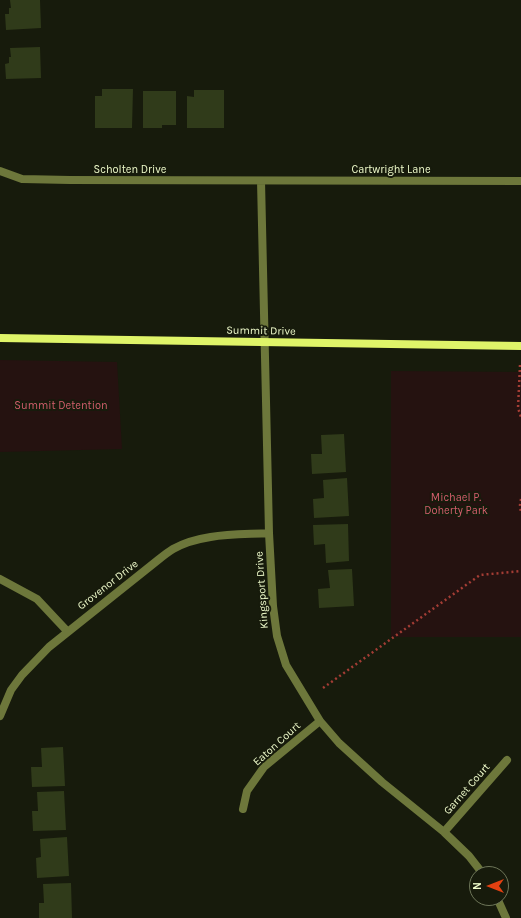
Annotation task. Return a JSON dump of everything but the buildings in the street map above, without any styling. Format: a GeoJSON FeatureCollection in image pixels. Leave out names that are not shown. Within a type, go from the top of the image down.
{"type":"FeatureCollection","features":[{"type":"Feature","properties":{"kind":"street","name":"Scholten Drive"},"geometry":{"type":"LineString","coordinates":[[0,171],[22,179],[261,182]]}},
{"type":"Feature","properties":{"kind":"street","name":"Cartwright Lane"},"geometry":{"type":"LineString","coordinates":[[261,182],[419,180],[521,181]]}},
{"type":"Feature","properties":{"kind":"street","name":"Kingsport Drive"},"geometry":{"type":"LineString","coordinates":[[261,182],[269,533],[273,606],[277,636],[286,664],[320,721],[339,743],[382,782],[444,832],[469,856],[477,866]]}},
{"type":"Feature","properties":{"kind":"street","name":"Summit Drive"},"geometry":{"type":"LineString","coordinates":[[0,338],[521,346]]}},
{"type":"Feature","properties":{"kind":"street","name":"Grovenor Drive"},"geometry":{"type":"LineString","coordinates":[[0,716],[11,690],[22,675],[49,647],[158,560],[174,549],[201,539],[269,533]]}},
{"type":"Feature","properties":{"kind":"street"},"geometry":{"type":"LineString","coordinates":[[0,579],[37,599],[68,631]]}},
{"type":"Feature","properties":{"kind":"street","name":"Eaton Court"},"geometry":{"type":"LineString","coordinates":[[243,809],[247,791],[264,767],[320,721]]}},
{"type":"Feature","properties":{"kind":"street","name":"Garnet Court"},"geometry":{"type":"LineString","coordinates":[[444,832],[507,760]]}},
{"type":"Feature","properties":{"kind":"street"},"geometry":{"type":"LineString","coordinates":[[501,906],[506,918]]}},
{"type":"Feature","properties":{"kind":"path"},"geometry":{"type":"LineString","coordinates":[[520,365],[518,408],[521,417]]}},
{"type":"Feature","properties":{"kind":"path"},"geometry":{"type":"LineString","coordinates":[[521,499],[521,513]]}},
{"type":"Feature","properties":{"kind":"path"},"geometry":{"type":"LineString","coordinates":[[324,688],[480,575],[521,571]]}},
{"type":"Feature","properties":{"kind":"green space","name":"Summit Detention"},"geometry":{"type":"Polygon","coordinates":[[[0,360],[117,362],[122,449],[0,452],[0,360]]]}},
{"type":"Feature","properties":{"kind":"green space","name":"Michael P. Doherty Park"},"geometry":{"type":"Polygon","coordinates":[[[391,371],[521,372],[521,637],[391,637],[391,371]]]}}]}
